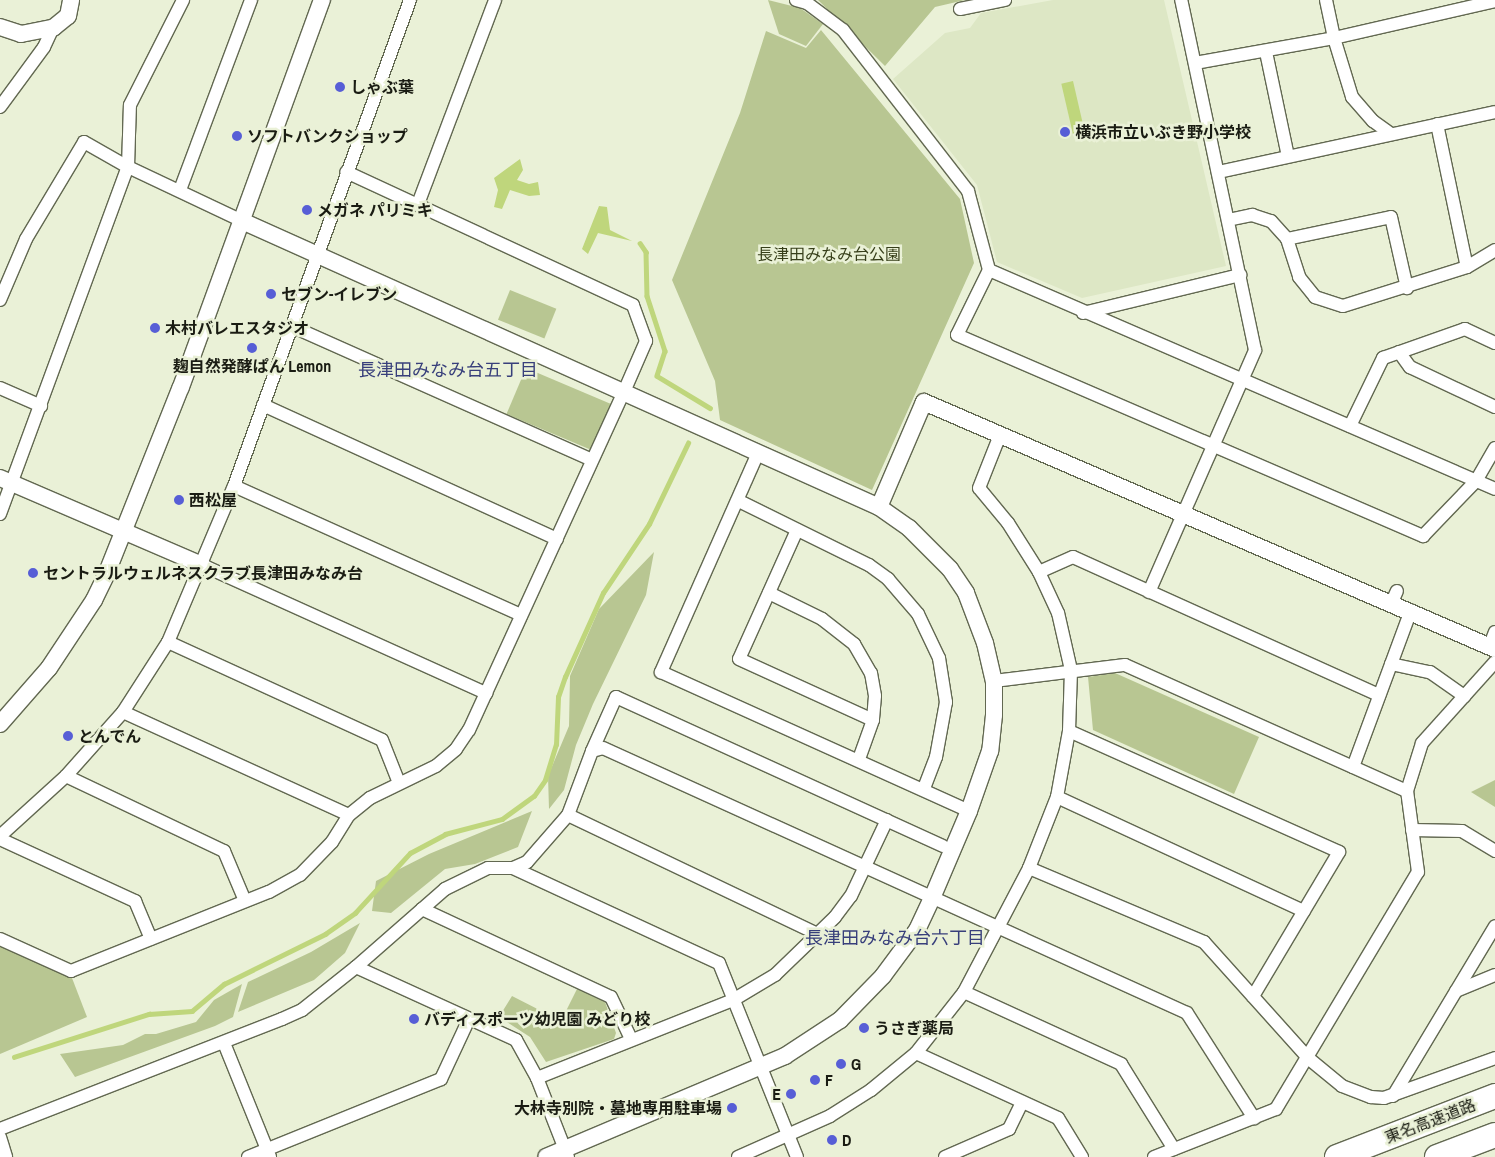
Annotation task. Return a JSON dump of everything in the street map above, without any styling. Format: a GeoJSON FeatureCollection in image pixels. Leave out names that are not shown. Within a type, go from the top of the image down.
{"type":"FeatureCollection","features":[{"type":"Feature","properties":{"kind":"highway","name":"東名高速道路"},"geometry":{"type":"LineString","coordinates":[[1337,1157],[1495,1096]]}},
{"type":"Feature","properties":{"kind":"highway"},"geometry":{"type":"LineString","coordinates":[[1437,1157],[1495,1135]]}},
{"type":"Feature","properties":{"kind":"street"},"geometry":{"type":"LineString","coordinates":[[0,107],[44,47],[53,28],[68,16],[71,0]]}},
{"type":"Feature","properties":{"kind":"street"},"geometry":{"type":"LineString","coordinates":[[0,514],[6,480],[41,406],[128,167],[130,105],[182,0]]}},
{"type":"Feature","properties":{"kind":"street"},"geometry":{"type":"LineString","coordinates":[[180,190],[251,0]]}},
{"type":"Feature","properties":{"kind":"street"},"geometry":{"type":"LineString","coordinates":[[0,724],[20,704],[70,637],[94,600],[125,532],[322,0]]}},
{"type":"Feature","properties":{"kind":"street"},"geometry":{"type":"LineString","coordinates":[[151,939],[135,901],[0,837],[66,776],[123,712],[168,642],[202,566],[234,486],[346,172],[410,0]]}},
{"type":"Feature","properties":{"kind":"street"},"geometry":{"type":"LineString","coordinates":[[418,204],[495,0]]}},
{"type":"Feature","properties":{"kind":"street"},"geometry":{"type":"LineString","coordinates":[[796,0],[807,3],[843,30],[968,191],[989,270],[957,335],[1213,444],[1421,540],[1476,481],[1495,448]]}},
{"type":"Feature","properties":{"kind":"street"},"geometry":{"type":"LineString","coordinates":[[960,9],[1005,0]]}},
{"type":"Feature","properties":{"kind":"street"},"geometry":{"type":"LineString","coordinates":[[1149,592],[1255,350],[1181,0]]}},
{"type":"Feature","properties":{"kind":"street"},"geometry":{"type":"LineString","coordinates":[[1326,0],[1334,38],[1352,97],[1373,121],[1391,134]]}},
{"type":"Feature","properties":{"kind":"street"},"geometry":{"type":"LineString","coordinates":[[1434,0],[1439,12]]}},
{"type":"Feature","properties":{"kind":"street"},"geometry":{"type":"LineString","coordinates":[[1195,64],[1334,38],[1439,12],[1495,1]]}},
{"type":"Feature","properties":{"kind":"street"},"geometry":{"type":"LineString","coordinates":[[0,27],[21,34],[53,28]]}},
{"type":"Feature","properties":{"kind":"street"},"geometry":{"type":"LineString","coordinates":[[1266,52],[1288,156]]}},
{"type":"Feature","properties":{"kind":"street"},"geometry":{"type":"LineString","coordinates":[[1218,172],[1495,112]]}},
{"type":"Feature","properties":{"kind":"street"},"geometry":{"type":"LineString","coordinates":[[1438,124],[1467,267]]}},
{"type":"Feature","properties":{"kind":"street"},"geometry":{"type":"LineString","coordinates":[[0,300],[26,238],[84,142],[128,167],[317,255],[623,394],[879,507],[909,528],[950,568],[966,593],[975,616],[994,681],[994,715],[990,751],[969,811],[932,898],[904,949],[864,998],[812,1040],[760,1067],[566,1153],[546,1157]]}},
{"type":"Feature","properties":{"kind":"street"},"geometry":{"type":"LineString","coordinates":[[0,939],[71,971],[245,902],[300,876],[332,842],[349,815],[370,798],[436,766],[456,750],[486,693],[623,394],[646,341],[633,304],[346,172]]}},
{"type":"Feature","properties":{"kind":"street"},"geometry":{"type":"LineString","coordinates":[[1228,220],[1252,215],[1271,220],[1287,239],[1299,277],[1315,297],[1343,306],[1407,288],[1467,267],[1495,250]]}},
{"type":"Feature","properties":{"kind":"street"},"geometry":{"type":"LineString","coordinates":[[1287,239],[1390,217],[1407,288]]}},
{"type":"Feature","properties":{"kind":"street"},"geometry":{"type":"LineString","coordinates":[[989,270],[1083,313],[1495,488]]}},
{"type":"Feature","properties":{"kind":"street"},"geometry":{"type":"LineString","coordinates":[[1083,313],[1103,306],[1240,276]]}},
{"type":"Feature","properties":{"kind":"street"},"geometry":{"type":"LineString","coordinates":[[291,326],[592,460]]}},
{"type":"Feature","properties":{"kind":"street"},"geometry":{"type":"LineString","coordinates":[[1350,426],[1383,358],[1465,329],[1495,343]]}},
{"type":"Feature","properties":{"kind":"street"},"geometry":{"type":"LineString","coordinates":[[1399,352],[1410,367],[1495,407]]}},
{"type":"Feature","properties":{"kind":"street"},"geometry":{"type":"LineString","coordinates":[[0,388],[41,406]]}},
{"type":"Feature","properties":{"kind":"street"},"geometry":{"type":"LineString","coordinates":[[879,507],[924,402],[1182,515],[1395,597],[1411,610],[1493,642]]}},
{"type":"Feature","properties":{"kind":"street"},"geometry":{"type":"LineString","coordinates":[[263,405],[557,539]]}},
{"type":"Feature","properties":{"kind":"street"},"geometry":{"type":"LineString","coordinates":[[738,1157],[830,1116],[871,1090],[916,1053],[964,992],[999,929],[1028,868],[1057,798],[1069,731],[1071,670],[1058,613],[1039,572],[1008,522],[979,488],[1000,435]]}},
{"type":"Feature","properties":{"kind":"street"},"geometry":{"type":"LineString","coordinates":[[758,453],[739,501],[661,672],[859,759],[969,811]]}},
{"type":"Feature","properties":{"kind":"street"},"geometry":{"type":"LineString","coordinates":[[6,480],[486,693]]}},
{"type":"Feature","properties":{"kind":"street"},"geometry":{"type":"LineString","coordinates":[[234,486],[521,615]]}},
{"type":"Feature","properties":{"kind":"street"},"geometry":{"type":"LineString","coordinates":[[739,501],[869,565],[888,579],[904,595],[930,633],[938,658],[946,702],[936,757],[924,789]]}},
{"type":"Feature","properties":{"kind":"street"},"geometry":{"type":"LineString","coordinates":[[797,530],[739,659],[873,720]]}},
{"type":"Feature","properties":{"kind":"street"},"geometry":{"type":"LineString","coordinates":[[1039,572],[1073,557],[1379,695]]}},
{"type":"Feature","properties":{"kind":"street"},"geometry":{"type":"LineString","coordinates":[[768,593],[822,619],[854,644],[871,674],[875,696],[873,720],[859,759]]}},
{"type":"Feature","properties":{"kind":"street"},"geometry":{"type":"LineString","coordinates":[[1353,767],[1411,610]]}},
{"type":"Feature","properties":{"kind":"street"},"geometry":{"type":"LineString","coordinates":[[168,642],[382,740],[399,783]]}},
{"type":"Feature","properties":{"kind":"street"},"geometry":{"type":"LineString","coordinates":[[1154,1157],[1276,1109],[1418,872],[1408,791],[1422,743],[1495,662]]}},
{"type":"Feature","properties":{"kind":"street"},"geometry":{"type":"LineString","coordinates":[[1391,664],[1430,672],[1464,696]]}},
{"type":"Feature","properties":{"kind":"street"},"geometry":{"type":"LineString","coordinates":[[994,681],[1071,670],[1125,665],[1408,791]]}},
{"type":"Feature","properties":{"kind":"street"},"geometry":{"type":"LineString","coordinates":[[0,1129],[224,1043],[302,1010],[356,967],[422,909],[467,876],[488,868],[513,868],[527,862],[568,815],[592,751],[616,697],[944,846]]}},
{"type":"Feature","properties":{"kind":"street"},"geometry":{"type":"LineString","coordinates":[[123,712],[349,815]]}},
{"type":"Feature","properties":{"kind":"street"},"geometry":{"type":"LineString","coordinates":[[1069,731],[1339,852],[1253,996]]}},
{"type":"Feature","properties":{"kind":"street"},"geometry":{"type":"LineString","coordinates":[[592,751],[603,748],[1187,1013],[1254,1118]]}},
{"type":"Feature","properties":{"kind":"street"},"geometry":{"type":"LineString","coordinates":[[66,776],[224,851],[245,902]]}},
{"type":"Feature","properties":{"kind":"street"},"geometry":{"type":"LineString","coordinates":[[1057,798],[1304,911]]}},
{"type":"Feature","properties":{"kind":"street"},"geometry":{"type":"LineString","coordinates":[[568,815],[820,935]]}},
{"type":"Feature","properties":{"kind":"street"},"geometry":{"type":"LineString","coordinates":[[537,1078],[733,1000],[775,975],[820,935],[850,896],[887,820]]}},
{"type":"Feature","properties":{"kind":"street"},"geometry":{"type":"LineString","coordinates":[[1412,830],[1462,831],[1495,851]]}},
{"type":"Feature","properties":{"kind":"street"},"geometry":{"type":"LineString","coordinates":[[513,868],[719,963],[796,1157]]}},
{"type":"Feature","properties":{"kind":"street"},"geometry":{"type":"LineString","coordinates":[[1028,868],[1204,942],[1308,1058],[1342,1086],[1371,1097],[1393,1096],[1495,1058]]}},
{"type":"Feature","properties":{"kind":"street"},"geometry":{"type":"LineString","coordinates":[[422,909],[611,997],[631,1039]]}},
{"type":"Feature","properties":{"kind":"street"},"geometry":{"type":"LineString","coordinates":[[1393,1096],[1495,926]]}},
{"type":"Feature","properties":{"kind":"street"},"geometry":{"type":"LineString","coordinates":[[356,967],[516,1040],[537,1078],[566,1153]]}},
{"type":"Feature","properties":{"kind":"street"},"geometry":{"type":"LineString","coordinates":[[1456,991],[1495,975]]}},
{"type":"Feature","properties":{"kind":"street"},"geometry":{"type":"LineString","coordinates":[[964,992],[1121,1064],[1174,1149]]}},
{"type":"Feature","properties":{"kind":"street"},"geometry":{"type":"LineString","coordinates":[[248,1157],[269,1154],[441,1079],[469,1018]]}},
{"type":"Feature","properties":{"kind":"street"},"geometry":{"type":"LineString","coordinates":[[224,1043],[269,1154]]}},
{"type":"Feature","properties":{"kind":"street"},"geometry":{"type":"LineString","coordinates":[[916,1053],[1058,1118],[1082,1157]]}},
{"type":"Feature","properties":{"kind":"street"},"geometry":{"type":"LineString","coordinates":[[945,1157],[1002,1134],[1009,1129],[1022,1102]]}},
{"type":"Feature","properties":{"kind":"street"},"geometry":{"type":"LineString","coordinates":[[0,1138],[6,1157]]}},
{"type":"Feature","properties":{"kind":"shaded area","name":"横浜市立いぶき野小学校"},"geometry":{"type":"Polygon","coordinates":[[[1053,0],[1164,0],[1226,266],[1082,298],[997,262],[977,185],[893,79],[945,33],[970,28],[981,13],[1053,0]]]}},
{"type":"Feature","properties":{"kind":"shaded area"},"geometry":{"type":"Polygon","coordinates":[[[1073,81],[1085,132],[1073,134],[1061,84],[1073,81]]]}},
{"type":"Feature","properties":{"kind":"shaded area"},"geometry":{"type":"Polygon","coordinates":[[[520,159],[523,170],[517,180],[529,184],[538,182],[540,195],[529,196],[510,190],[502,209],[494,207],[498,190],[494,178],[520,159]]]}},
{"type":"Feature","properties":{"kind":"shaded area"},"geometry":{"type":"Polygon","coordinates":[[[599,206],[607,207],[610,230],[632,241],[598,233],[588,254],[582,249],[599,206]]]}},
{"type":"Feature","properties":{"kind":"green space"},"geometry":{"type":"Polygon","coordinates":[[[768,0],[800,8],[823,24],[806,46],[779,34],[768,0]]]}},
{"type":"Feature","properties":{"kind":"green space"},"geometry":{"type":"Polygon","coordinates":[[[818,0],[965,0],[935,7],[885,66],[818,0]]]}},
{"type":"Feature","properties":{"kind":"green space","name":"長津田みなみ台公園"},"geometry":{"type":"Polygon","coordinates":[[[821,30],[960,199],[974,263],[872,490],[720,420],[715,381],[672,280],[740,113],[766,31],[806,48],[821,30]]]}},
{"type":"Feature","properties":{"kind":"green space"},"geometry":{"type":"Polygon","coordinates":[[[510,290],[556,309],[544,338],[498,320],[510,290]]]}},
{"type":"Feature","properties":{"kind":"green space"},"geometry":{"type":"Polygon","coordinates":[[[526,368],[612,404],[592,450],[506,414],[526,368]]]}},
{"type":"Feature","properties":{"kind":"green space"},"geometry":{"type":"Polygon","coordinates":[[[654,552],[646,595],[593,704],[576,745],[564,790],[549,809],[548,776],[569,726],[570,676],[599,609],[654,552]]]}},
{"type":"Feature","properties":{"kind":"green space"},"geometry":{"type":"Polygon","coordinates":[[[1115,673],[1259,737],[1234,794],[1093,730],[1088,677],[1115,673]]]}},
{"type":"Feature","properties":{"kind":"green space"},"geometry":{"type":"Polygon","coordinates":[[[1495,780],[1495,807],[1471,792],[1495,780]]]}},
{"type":"Feature","properties":{"kind":"green space"},"geometry":{"type":"Polygon","coordinates":[[[532,811],[518,847],[475,864],[445,869],[391,913],[372,911],[376,881],[429,854],[532,811]]]}},
{"type":"Feature","properties":{"kind":"green space"},"geometry":{"type":"Polygon","coordinates":[[[360,923],[345,953],[314,980],[238,1012],[248,982],[311,952],[360,923]]]}},
{"type":"Feature","properties":{"kind":"green space"},"geometry":{"type":"Polygon","coordinates":[[[0,944],[72,978],[87,1017],[0,1054],[0,944]]]}},
{"type":"Feature","properties":{"kind":"green space"},"geometry":{"type":"Polygon","coordinates":[[[242,984],[233,1017],[215,1026],[75,1077],[60,1054],[123,1045],[145,1034],[156,1034],[196,1022],[214,1000],[242,984]]]}},
{"type":"Feature","properties":{"kind":"green space"},"geometry":{"type":"Polygon","coordinates":[[[577,989],[605,1002],[616,1033],[614,1039],[546,1062],[530,1037],[499,1017],[512,996],[561,1021],[577,989]]]}},
{"type":"Feature","properties":{"kind":"waterway"},"geometry":{"type":"LineString","coordinates":[[640,243],[646,252],[647,296],[665,351],[657,376],[710,408]]}},
{"type":"Feature","properties":{"kind":"waterway"},"geometry":{"type":"LineString","coordinates":[[14,1057],[149,1014],[192,1011],[224,984],[325,934],[355,913],[410,853],[445,834],[502,819],[534,796],[545,780],[556,745],[558,697],[565,677],[603,593],[649,524],[688,443]]}},
{"type":"Feature","properties":{"kind":"place","name":"しゃぶ葉"},"geometry":{"type":"Point","coordinates":[340,87]}},
{"type":"Feature","properties":{"kind":"place","name":"横浜市立いぶき野小学校"},"geometry":{"type":"Point","coordinates":[1065,132]}},
{"type":"Feature","properties":{"kind":"place","name":"ソフトバンクショップ"},"geometry":{"type":"Point","coordinates":[237,136]}},
{"type":"Feature","properties":{"kind":"place","name":"メガネ パリミキ"},"geometry":{"type":"Point","coordinates":[307,210]}},
{"type":"Feature","properties":{"kind":"place","name":"セブン-イレブン"},"geometry":{"type":"Point","coordinates":[271,294]}},
{"type":"Feature","properties":{"kind":"place","name":"木村バレエスタジオ"},"geometry":{"type":"Point","coordinates":[155,328]}},
{"type":"Feature","properties":{"kind":"place","name":"麹自然発酵ぱん Lemon"},"geometry":{"type":"Point","coordinates":[252,348]}},
{"type":"Feature","properties":{"kind":"place","name":"西松屋"},"geometry":{"type":"Point","coordinates":[179,500]}},
{"type":"Feature","properties":{"kind":"place","name":"セントラルウェルネスクラブ長津田みなみ台"},"geometry":{"type":"Point","coordinates":[33,573]}},
{"type":"Feature","properties":{"kind":"place","name":"とんでん"},"geometry":{"type":"Point","coordinates":[68,736]}},
{"type":"Feature","properties":{"kind":"place","name":"バディスポーツ幼児園 みどり校"},"geometry":{"type":"Point","coordinates":[414,1019]}},
{"type":"Feature","properties":{"kind":"place","name":"うさぎ薬局"},"geometry":{"type":"Point","coordinates":[864,1028]}},
{"type":"Feature","properties":{"kind":"place","name":"G"},"geometry":{"type":"Point","coordinates":[841,1064]}},
{"type":"Feature","properties":{"kind":"place","name":"F"},"geometry":{"type":"Point","coordinates":[815,1080]}},
{"type":"Feature","properties":{"kind":"place","name":"E"},"geometry":{"type":"Point","coordinates":[791,1094]}},
{"type":"Feature","properties":{"kind":"place","name":"大林寺別院・墓地専用駐車場"},"geometry":{"type":"Point","coordinates":[732,1108]}},
{"type":"Feature","properties":{"kind":"place","name":"D"},"geometry":{"type":"Point","coordinates":[832,1140]}},
{"type":"Feature","properties":{"kind":"district","name":"長津田みなみ台五丁目"},"geometry":{"type":"Point","coordinates":[448,370]}},
{"type":"Feature","properties":{"kind":"district","name":"長津田みなみ台六丁目"},"geometry":{"type":"Point","coordinates":[895,938]}}]}
